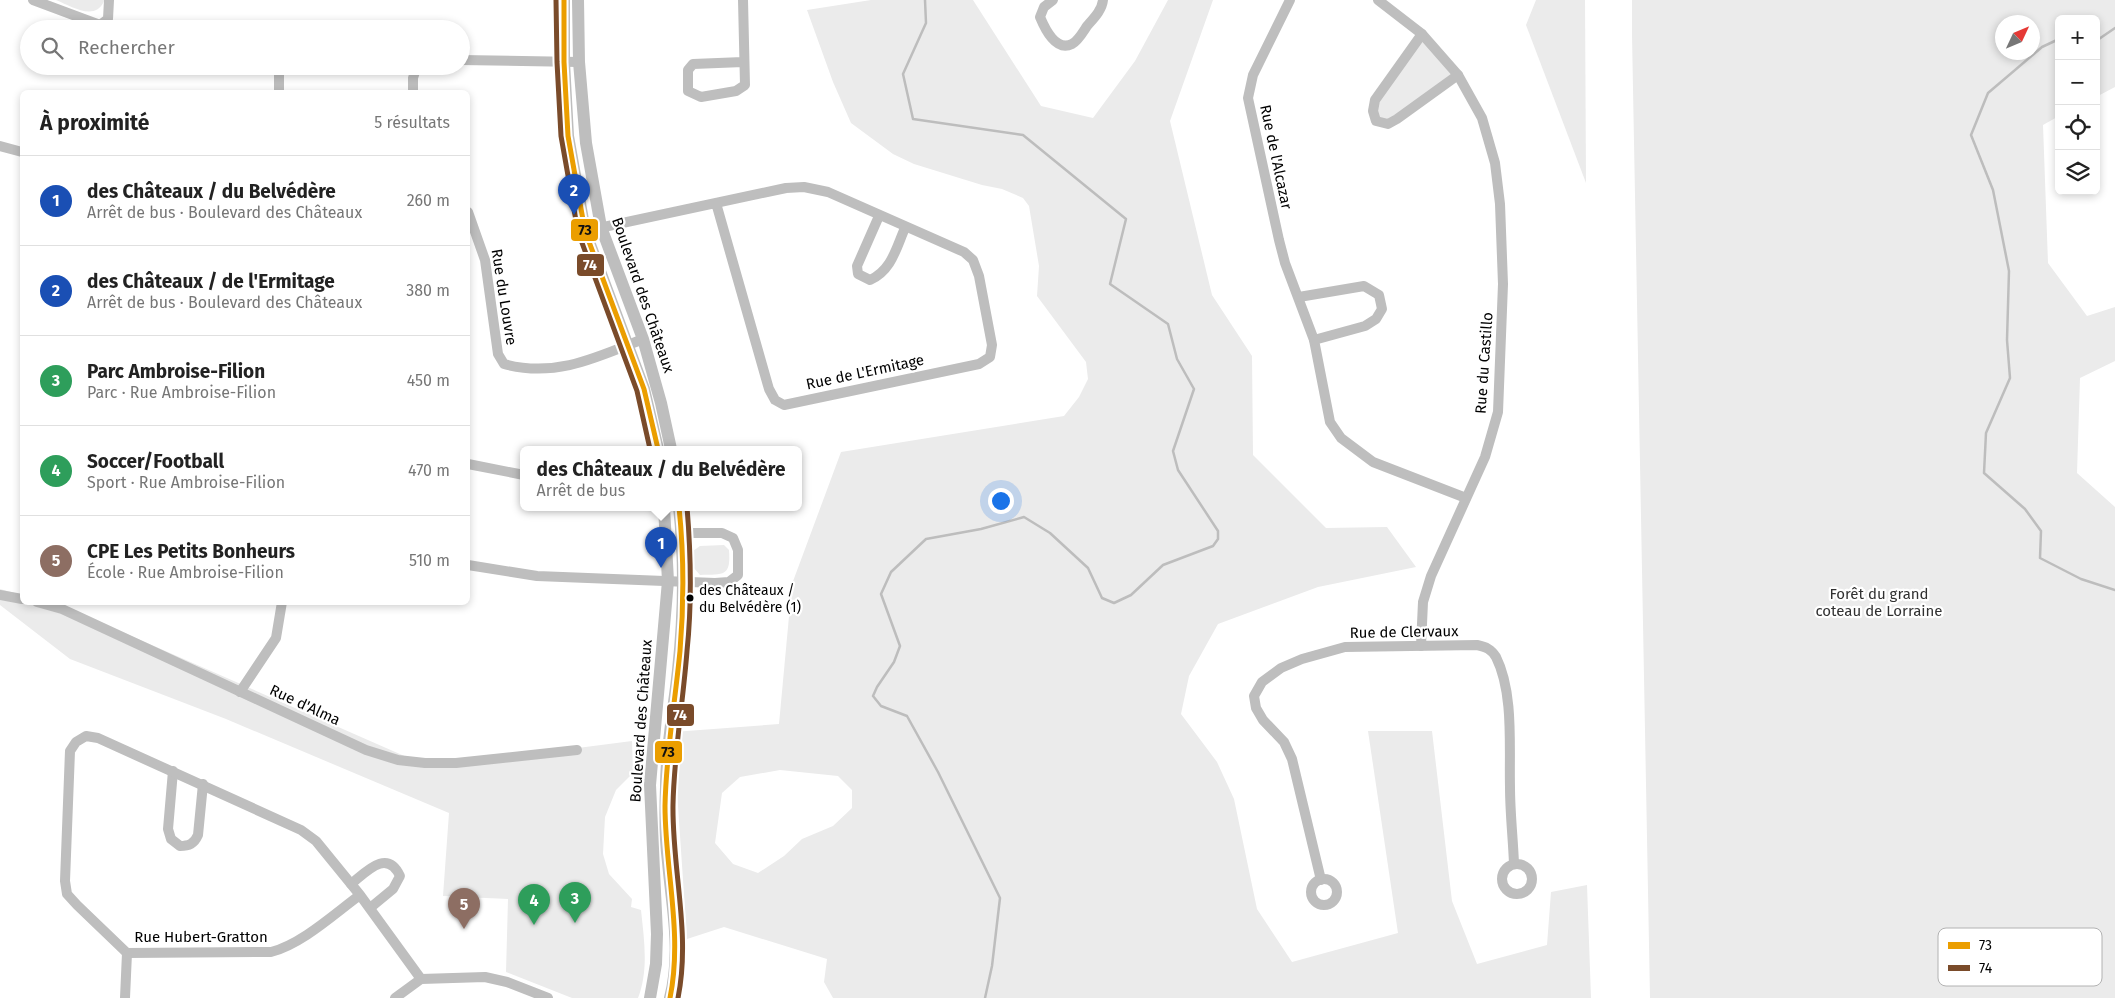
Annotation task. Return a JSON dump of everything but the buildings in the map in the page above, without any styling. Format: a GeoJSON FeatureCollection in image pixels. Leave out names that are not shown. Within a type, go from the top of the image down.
{"type":"FeatureCollection","features":[{"type":"Feature","properties":{"kind":"street"},"geometry":{"type":"LineString","coordinates":[[34,0],[87,20]]}},
{"type":"Feature","properties":{"kind":"street"},"geometry":{"type":"LineString","coordinates":[[107,20],[109,0]]}},
{"type":"Feature","properties":{"kind":"street","name":"Boulevard des Châteaux"},"geometry":{"type":"LineString","coordinates":[[564,0],[564,62],[568,136],[585,231],[644,389],[657,446]]}},
{"type":"Feature","properties":{"kind":"street","name":"Boulevard des Châteaux"},"geometry":{"type":"LineString","coordinates":[[578,0],[578,62],[586,143],[601,227],[643,339],[662,403],[671,446]]}},
{"type":"Feature","properties":{"kind":"street"},"geometry":{"type":"LineString","coordinates":[[742,0],[745,85],[736,92],[701,97],[688,91],[688,70],[693,64],[744,62]]}},
{"type":"Feature","properties":{"kind":"street"},"geometry":{"type":"LineString","coordinates":[[1053,0],[1044,7],[1040,17],[1044,28],[1052,38],[1059,45],[1065,46],[1076,41],[1100,10],[1103,0]]}},
{"type":"Feature","properties":{"kind":"street","name":"Rue de l'Alcazar"},"geometry":{"type":"LineString","coordinates":[[1290,0],[1253,75],[1248,98],[1285,263],[1314,340],[1330,422],[1341,438],[1372,462],[1466,498]]}},
{"type":"Feature","properties":{"kind":"street","name":"Rue du Castillo"},"geometry":{"type":"LineString","coordinates":[[1378,0],[1422,34],[1458,75],[1482,118],[1495,163],[1500,204],[1503,284],[1498,412],[1486,457],[1431,576],[1423,602],[1420,646]]}},
{"type":"Feature","properties":{"kind":"street"},"geometry":{"type":"LineString","coordinates":[[1422,34],[1375,100],[1373,111],[1376,121],[1388,124],[1397,119],[1458,75]]}},
{"type":"Feature","properties":{"kind":"street"},"geometry":{"type":"LineString","coordinates":[[470,60],[578,62]]}},
{"type":"Feature","properties":{"kind":"street"},"geometry":{"type":"LineString","coordinates":[[279,75],[279,90]]}},
{"type":"Feature","properties":{"kind":"street"},"geometry":{"type":"LineString","coordinates":[[413,90],[414,75]]}},
{"type":"Feature","properties":{"kind":"street"},"geometry":{"type":"LineString","coordinates":[[0,146],[20,151]]}},
{"type":"Feature","properties":{"kind":"street","name":"Rue de L'Ermitage"},"geometry":{"type":"LineString","coordinates":[[585,231],[786,188],[804,187],[828,192],[905,228],[964,252],[973,260],[979,276],[992,345],[990,357],[979,364],[784,405],[775,400],[769,389],[716,203]]}},
{"type":"Feature","properties":{"kind":"street"},"geometry":{"type":"LineString","coordinates":[[878,216],[857,266],[858,274],[870,280],[880,275],[888,266],[905,228]]}},
{"type":"Feature","properties":{"kind":"street","name":"Rue du Louvre"},"geometry":{"type":"LineString","coordinates":[[470,218],[485,260],[498,354],[504,364],[520,368],[549,370],[581,363],[643,339]]}},
{"type":"Feature","properties":{"kind":"street"},"geometry":{"type":"LineString","coordinates":[[1299,297],[1364,286],[1379,295],[1382,309],[1376,319],[1365,326],[1314,340]]}},
{"type":"Feature","properties":{"kind":"street"},"geometry":{"type":"LineString","coordinates":[[470,464],[520,474]]}},
{"type":"Feature","properties":{"kind":"street","name":"Boulevard des Châteaux"},"geometry":{"type":"LineString","coordinates":[[650,998],[656,964],[657,934],[650,785],[668,581],[664,511]]}},
{"type":"Feature","properties":{"kind":"street","name":"Boulevard des Châteaux"},"geometry":{"type":"LineString","coordinates":[[670,998],[677,961],[667,861],[666,787],[668,748],[678,668],[684,582],[679,511]]}},
{"type":"Feature","properties":{"kind":"street"},"geometry":{"type":"LineString","coordinates":[[470,564],[538,576],[684,582],[729,582],[738,575],[738,550],[733,538],[722,533],[682,533]]}},
{"type":"Feature","properties":{"kind":"street"},"geometry":{"type":"LineString","coordinates":[[0,595],[20,599]]}},
{"type":"Feature","properties":{"kind":"street"},"geometry":{"type":"LineString","coordinates":[[240,692],[276,638],[282,605]]}},
{"type":"Feature","properties":{"kind":"street","name":"Rue d'Alma"},"geometry":{"type":"LineString","coordinates":[[65,606],[240,692],[366,750],[398,760],[425,763],[456,763],[578,750]]}},
{"type":"Feature","properties":{"kind":"street","name":"Rue de Clervaux"},"geometry":{"type":"LineString","coordinates":[[1321,880],[1292,759],[1284,742],[1263,720],[1256,708],[1254,696],[1262,682],[1281,668],[1302,659],[1345,648],[1478,645],[1488,647],[1495,656],[1501,672],[1508,704],[1510,806],[1514,864]]}},
{"type":"Feature","properties":{"kind":"street","name":"Rue Hubert-Gratton"},"geometry":{"type":"LineString","coordinates":[[360,894],[284,949],[271,952],[127,953],[77,906],[67,894],[64,881],[70,751],[76,742],[86,736],[92,737],[203,784],[301,830],[316,841],[360,894],[421,979]]}},
{"type":"Feature","properties":{"kind":"street"},"geometry":{"type":"LineString","coordinates":[[173,771],[168,829],[172,839],[180,846],[188,846],[194,842],[198,835],[203,784]]}},
{"type":"Feature","properties":{"kind":"street"},"geometry":{"type":"LineString","coordinates":[[351,884],[377,864],[390,864],[397,869],[400,876],[398,882],[370,908]]}},
{"type":"Feature","properties":{"kind":"street"},"geometry":{"type":"LineString","coordinates":[[126,998],[127,953]]}},
{"type":"Feature","properties":{"kind":"street"},"geometry":{"type":"LineString","coordinates":[[395,998],[421,979],[485,977],[507,982],[548,998]]}},
{"type":"Feature","properties":{"kind":"green space"},"geometry":{"type":"Polygon","coordinates":[[[56,0],[104,1],[95,11],[82,11],[56,0]]]}},
{"type":"Feature","properties":{"kind":"green space"},"geometry":{"type":"Polygon","coordinates":[[[871,0],[973,0],[1041,106],[1093,118],[1135,61],[1168,0],[1213,0],[1170,121],[1212,295],[1252,356],[1253,455],[1326,528],[1387,527],[1416,567],[1318,587],[1218,624],[1189,676],[1181,714],[1217,762],[1234,799],[1257,909],[1292,962],[1398,933],[1368,731],[1432,731],[1452,901],[1477,964],[1547,945],[1551,892],[1587,885],[1591,998],[833,998],[824,982],[827,959],[724,927],[687,939],[673,732],[779,724],[792,584],[841,452],[1064,416],[1079,397],[1088,379],[1086,362],[1037,296],[1039,266],[1029,206],[1023,198],[1002,189],[982,185],[914,164],[893,154],[851,123],[833,82],[807,10],[871,0]],[[780,770],[740,777],[722,793],[715,843],[733,864],[758,873],[784,856],[802,839],[833,826],[852,808],[852,790],[838,776],[780,770]]]}},
{"type":"Feature","properties":{"kind":"green space"},"geometry":{"type":"Polygon","coordinates":[[[1536,0],[1585,0],[1586,183],[1526,25],[1536,0]]]}},
{"type":"Feature","properties":{"kind":"green space","name":"Forêt du grand coteau de Lorraine"},"geometry":{"type":"Polygon","coordinates":[[[1632,0],[2115,0],[2115,87],[2100,95],[2100,15],[2055,15],[2055,118],[2043,125],[2048,263],[2087,316],[2115,307],[2115,361],[2080,378],[2077,473],[2115,507],[2115,998],[1650,998],[1632,0]]]}},
{"type":"Feature","properties":{"kind":"green space"},"geometry":{"type":"Polygon","coordinates":[[[1422,34],[1458,75],[1397,119],[1376,121],[1375,100],[1422,34]]]}},
{"type":"Feature","properties":{"kind":"green space"},"geometry":{"type":"Polygon","coordinates":[[[724,545],[729,550],[727,570],[720,574],[700,575],[693,567],[693,551],[700,546],[724,545]]]}},
{"type":"Feature","properties":{"kind":"green space"},"geometry":{"type":"Polygon","coordinates":[[[0,589],[20,594],[20,605],[63,606],[418,762],[455,764],[632,741],[633,773],[616,790],[605,817],[603,854],[609,874],[632,899],[631,907],[641,910],[645,965],[644,977],[638,998],[572,998],[506,972],[508,899],[443,896],[449,813],[226,719],[70,659],[0,605],[0,589]]]}},
{"type":"Feature","properties":{"kind":"waterway"},"geometry":{"type":"LineString","coordinates":[[925,0],[926,23],[903,74],[913,119],[1023,135],[1126,219],[1110,284],[1168,324],[1177,359],[1194,389],[1173,451],[1178,470],[1218,531],[1218,539],[1213,546],[1163,565],[1131,595],[1114,603],[1102,598],[1088,568],[1050,533],[1024,517],[981,529],[926,539],[891,572],[881,594],[900,646],[894,662],[873,696],[881,706],[907,716],[938,772],[1000,898],[992,966],[985,998]]}},
{"type":"Feature","properties":{"kind":"waterway"},"geometry":{"type":"LineString","coordinates":[[2100,38],[2115,28]]}},
{"type":"Feature","properties":{"kind":"waterway"},"geometry":{"type":"LineString","coordinates":[[2055,41],[2042,47],[1988,93],[1971,135],[1993,190],[2009,271],[2007,340],[2010,378],[1986,433],[1984,473],[2025,509],[2041,531],[2040,558],[2081,579],[2115,590]]}},
{"type":"Feature","properties":{"kind":"transit line","name":"74"},"geometry":{"type":"LineString","coordinates":[[556,0],[561,136],[578,232],[637,391],[649,446]]}},
{"type":"Feature","properties":{"kind":"transit line","name":"73"},"geometry":{"type":"LineString","coordinates":[[564,0],[564,62],[568,136],[585,231],[644,389],[657,446]]}},
{"type":"Feature","properties":{"kind":"transit line","name":"73"},"geometry":{"type":"LineString","coordinates":[[670,998],[675,950],[665,806],[682,615],[683,561],[679,511]]}},
{"type":"Feature","properties":{"kind":"transit line","name":"74"},"geometry":{"type":"LineString","coordinates":[[678,998],[683,950],[673,829],[673,805],[690,615],[687,511]]}},
{"type":"Feature","properties":{"kind":"place","name":"des Châteaux / de l'Ermitage"},"geometry":{"type":"Point","coordinates":[574,215]}},
{"type":"Feature","properties":{"kind":"place","name":"des Châteaux / du Belvédère"},"geometry":{"type":"Point","coordinates":[661,568]}},
{"type":"Feature","properties":{"kind":"place","name":"des Châteaux / du Belvédère (1)"},"geometry":{"type":"Point","coordinates":[690,598]}},
{"type":"Feature","properties":{"kind":"place","name":"Parc Ambroise-Filion"},"geometry":{"type":"Point","coordinates":[575,923]}},
{"type":"Feature","properties":{"kind":"place","name":"Soccer/Football"},"geometry":{"type":"Point","coordinates":[534,925]}},
{"type":"Feature","properties":{"kind":"place","name":"CPE Les Petits Bonheurs"},"geometry":{"type":"Point","coordinates":[464,929]}}]}
